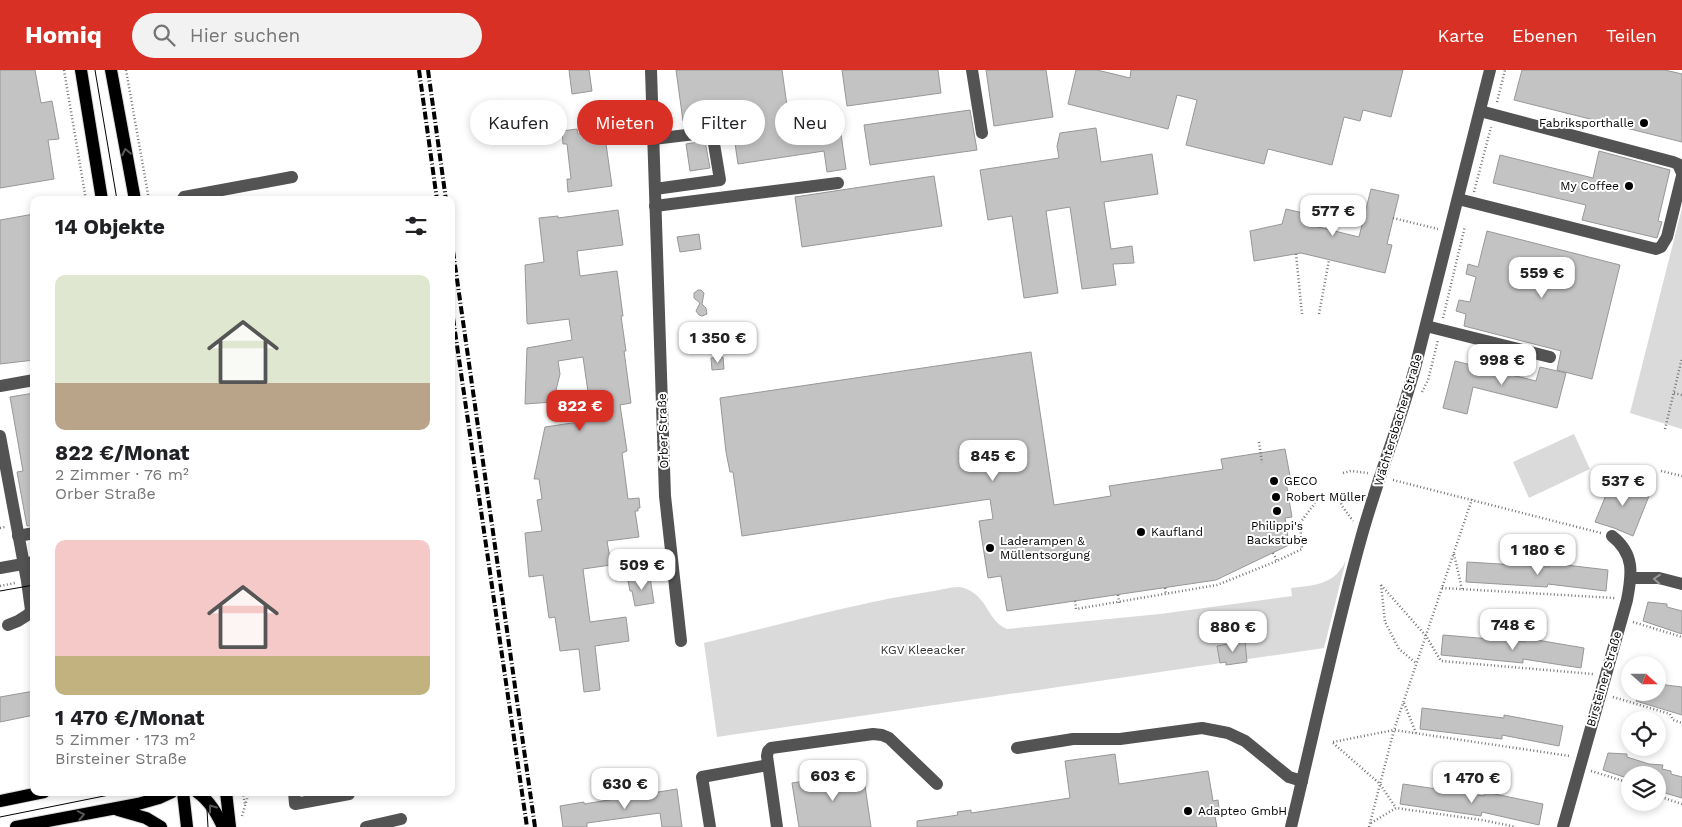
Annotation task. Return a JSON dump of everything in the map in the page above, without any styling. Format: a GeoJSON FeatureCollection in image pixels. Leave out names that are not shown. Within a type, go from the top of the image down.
{"type":"FeatureCollection","features":[{"type":"Feature","properties":{"kind":"main road"},"geometry":{"type":"LineString","coordinates":[[81,70],[101,196]]}},
{"type":"Feature","properties":{"kind":"main road"},"geometry":{"type":"LineString","coordinates":[[111,70],[134,196]]}},
{"type":"Feature","properties":{"kind":"main road"},"geometry":{"type":"LineString","coordinates":[[0,801],[30,795]]}},
{"type":"Feature","properties":{"kind":"main road"},"geometry":{"type":"LineString","coordinates":[[16,827],[113,809],[162,796]]}},
{"type":"Feature","properties":{"kind":"main road"},"geometry":{"type":"LineString","coordinates":[[183,796],[187,827]]}},
{"type":"Feature","properties":{"kind":"main road"},"geometry":{"type":"LineString","coordinates":[[202,796],[213,808],[223,827]]}},
{"type":"Feature","properties":{"kind":"main road"},"geometry":{"type":"LineString","coordinates":[[227,796],[235,825]]}},
{"type":"Feature","properties":{"kind":"main road"},"geometry":{"type":"LineString","coordinates":[[113,809],[146,818],[161,827]]}},
{"type":"Feature","properties":{"kind":"street","name":"Orber Straße"},"geometry":{"type":"LineString","coordinates":[[651,70],[652,100]]}},
{"type":"Feature","properties":{"kind":"street"},"geometry":{"type":"LineString","coordinates":[[972,70],[982,133]]}},
{"type":"Feature","properties":{"kind":"street","name":"Wächtersbacher Straße"},"geometry":{"type":"LineString","coordinates":[[1291,827],[1360,541],[1404,408],[1490,70]]}},
{"type":"Feature","properties":{"kind":"street"},"geometry":{"type":"LineString","coordinates":[[1458,199],[1656,249],[1661,247],[1667,237],[1682,175],[1678,164],[1480,111]]}},
{"type":"Feature","properties":{"kind":"street"},"geometry":{"type":"LineString","coordinates":[[655,189],[720,180],[712,132],[673,137]]}},
{"type":"Feature","properties":{"kind":"street","name":"Orber Straße"},"geometry":{"type":"LineString","coordinates":[[653,145],[665,496],[681,640]]}},
{"type":"Feature","properties":{"kind":"street"},"geometry":{"type":"LineString","coordinates":[[189,196],[292,177]]}},
{"type":"Feature","properties":{"kind":"street"},"geometry":{"type":"LineString","coordinates":[[655,206],[838,183]]}},
{"type":"Feature","properties":{"kind":"street"},"geometry":{"type":"LineString","coordinates":[[1426,326],[1550,357]]}},
{"type":"Feature","properties":{"kind":"street"},"geometry":{"type":"LineString","coordinates":[[0,386],[30,381]]}},
{"type":"Feature","properties":{"kind":"street"},"geometry":{"type":"LineString","coordinates":[[0,436],[18,536],[29,563],[30,586]]}},
{"type":"Feature","properties":{"kind":"street"},"geometry":{"type":"LineString","coordinates":[[18,536],[30,534]]}},
{"type":"Feature","properties":{"kind":"street","name":"Birsteiner Straße"},"geometry":{"type":"LineString","coordinates":[[1563,827],[1604,675],[1627,600],[1631,578],[1628,558],[1624,548],[1612,536]]}},
{"type":"Feature","properties":{"kind":"street"},"geometry":{"type":"LineString","coordinates":[[0,568],[29,563]]}},
{"type":"Feature","properties":{"kind":"street"},"geometry":{"type":"LineString","coordinates":[[1631,578],[1659,578],[1682,584]]}},
{"type":"Feature","properties":{"kind":"street"},"geometry":{"type":"LineString","coordinates":[[8,625],[18,621],[30,612]]}},
{"type":"Feature","properties":{"kind":"street"},"geometry":{"type":"LineString","coordinates":[[1017,748],[1073,739],[1120,739],[1202,728],[1228,733],[1245,741],[1289,777],[1302,781]]}},
{"type":"Feature","properties":{"kind":"street"},"geometry":{"type":"LineString","coordinates":[[777,827],[767,756],[771,748],[874,734],[882,735],[888,738],[936,784]]}},
{"type":"Feature","properties":{"kind":"street"},"geometry":{"type":"LineString","coordinates":[[710,827],[702,777],[768,765]]}},
{"type":"Feature","properties":{"kind":"street"},"geometry":{"type":"LineString","coordinates":[[295,796],[296,804],[338,796]]}},
{"type":"Feature","properties":{"kind":"street"},"geometry":{"type":"LineString","coordinates":[[366,827],[401,819]]}},
{"type":"Feature","properties":{"kind":"path"},"geometry":{"type":"LineString","coordinates":[[64,70],[85,196]]}},
{"type":"Feature","properties":{"kind":"path"},"geometry":{"type":"LineString","coordinates":[[126,70],[149,196]]}},
{"type":"Feature","properties":{"kind":"path"},"geometry":{"type":"LineString","coordinates":[[1393,218],[1449,231]]}},
{"type":"Feature","properties":{"kind":"path"},"geometry":{"type":"LineString","coordinates":[[1296,254],[1302,314]]}},
{"type":"Feature","properties":{"kind":"path"},"geometry":{"type":"LineString","coordinates":[[1319,314],[1329,260]]}},
{"type":"Feature","properties":{"kind":"path"},"geometry":{"type":"LineString","coordinates":[[1665,429],[1682,358]]}},
{"type":"Feature","properties":{"kind":"path"},"geometry":{"type":"LineString","coordinates":[[1674,393],[1682,395]]}},
{"type":"Feature","properties":{"kind":"path"},"geometry":{"type":"LineString","coordinates":[[1259,442],[1262,463]]}},
{"type":"Feature","properties":{"kind":"path"},"geometry":{"type":"LineString","coordinates":[[1661,471],[1682,476]]}},
{"type":"Feature","properties":{"kind":"path"},"geometry":{"type":"LineString","coordinates":[[1343,472],[1370,473],[1612,536]]}},
{"type":"Feature","properties":{"kind":"path"},"geometry":{"type":"LineString","coordinates":[[1370,825],[1394,730],[1472,499]]}},
{"type":"Feature","properties":{"kind":"path"},"geometry":{"type":"LineString","coordinates":[[1340,500],[1342,506],[1356,525],[1360,541]]}},
{"type":"Feature","properties":{"kind":"path"},"geometry":{"type":"LineString","coordinates":[[1075,601],[1076,609],[1217,586],[1302,549],[1300,523],[1315,503]]}},
{"type":"Feature","properties":{"kind":"path"},"geometry":{"type":"LineString","coordinates":[[0,528],[5,527]]}},
{"type":"Feature","properties":{"kind":"path"},"geometry":{"type":"LineString","coordinates":[[1273,553],[1277,561]]}},
{"type":"Feature","properties":{"kind":"path"},"geometry":{"type":"LineString","coordinates":[[1454,553],[1462,589]]}},
{"type":"Feature","properties":{"kind":"path"},"geometry":{"type":"LineString","coordinates":[[1216,580],[1217,586]]}},
{"type":"Feature","properties":{"kind":"path"},"geometry":{"type":"LineString","coordinates":[[1416,664],[1399,649],[1385,622],[1381,585],[1426,636],[1440,661],[1604,675]]}},
{"type":"Feature","properties":{"kind":"path"},"geometry":{"type":"LineString","coordinates":[[1164,588],[1166,595]]}},
{"type":"Feature","properties":{"kind":"path"},"geometry":{"type":"LineString","coordinates":[[1442,588],[1627,600]]}},
{"type":"Feature","properties":{"kind":"path"},"geometry":{"type":"LineString","coordinates":[[1118,595],[1119,603]]}},
{"type":"Feature","properties":{"kind":"path"},"geometry":{"type":"LineString","coordinates":[[1621,618],[1682,637]]}},
{"type":"Feature","properties":{"kind":"path"},"geometry":{"type":"LineString","coordinates":[[1600,693],[1670,714],[1673,720],[1682,723]]}},
{"type":"Feature","properties":{"kind":"path"},"geometry":{"type":"LineString","coordinates":[[1404,703],[1416,733]]}},
{"type":"Feature","properties":{"kind":"path"},"geometry":{"type":"LineString","coordinates":[[1396,808],[1380,784],[1332,742],[1394,730],[1580,763],[1621,779]]}},
{"type":"Feature","properties":{"kind":"path"},"geometry":{"type":"LineString","coordinates":[[244,796],[245,806]]}},
{"type":"Feature","properties":{"kind":"path"},"geometry":{"type":"LineString","coordinates":[[235,825],[248,796]]}},
{"type":"Feature","properties":{"kind":"path"},"geometry":{"type":"LineString","coordinates":[[1666,799],[1682,804]]}},
{"type":"Feature","properties":{"kind":"path"},"geometry":{"type":"LineString","coordinates":[[1370,825],[1396,808],[1482,820],[1516,827]]}},
{"type":"Feature","properties":{"kind":"green space"},"geometry":{"type":"Polygon","coordinates":[[[1682,208],[1682,429],[1630,413],[1682,208]]]}},
{"type":"Feature","properties":{"kind":"green space"},"geometry":{"type":"Polygon","coordinates":[[[1574,434],[1590,469],[1529,498],[1513,462],[1574,434]]]}},
{"type":"Feature","properties":{"kind":"green space","name":"KGV Kleeacker"},"geometry":{"type":"Polygon","coordinates":[[[1346,560],[1324,648],[717,737],[704,643],[847,608],[957,587],[964,588],[978,597],[995,620],[1007,629],[1160,614],[1292,596],[1291,588],[1316,584],[1330,579],[1346,560]]]}},
{"type":"Feature","properties":{"kind":"building"},"geometry":{"type":"Polygon","coordinates":[[[0,70],[35,70],[41,103],[52,101],[59,139],[48,140],[54,179],[0,188],[0,70]]]}},
{"type":"Feature","properties":{"kind":"building"},"geometry":{"type":"Polygon","coordinates":[[[569,70],[589,70],[592,91],[572,94],[569,70]]]}},
{"type":"Feature","properties":{"kind":"building"},"geometry":{"type":"Polygon","coordinates":[[[676,70],[782,70],[786,100],[775,100],[775,145],[843,145],[846,169],[827,172],[824,151],[738,164],[735,145],[765,145],[765,100],[683,100],[683,121],[676,70]]]}},
{"type":"Feature","properties":{"kind":"building"},"geometry":{"type":"Polygon","coordinates":[[[842,70],[938,70],[941,93],[847,106],[842,70]]]}},
{"type":"Feature","properties":{"kind":"building"},"geometry":{"type":"Polygon","coordinates":[[[986,70],[1046,70],[1053,117],[994,126],[986,70]]]}},
{"type":"Feature","properties":{"kind":"building"},"geometry":{"type":"Polygon","coordinates":[[[1076,70],[1097,70],[1130,78],[1131,70],[1403,70],[1391,117],[1363,110],[1360,121],[1344,117],[1332,165],[1268,149],[1264,164],[1186,145],[1197,100],[1177,95],[1168,129],[1068,104],[1076,70]]]}},
{"type":"Feature","properties":{"kind":"building","name":"Fabriksporthalle"},"geometry":{"type":"Polygon","coordinates":[[[1522,70],[1665,70],[1682,74],[1682,142],[1514,100],[1522,70]]]}},
{"type":"Feature","properties":{"kind":"building"},"geometry":{"type":"Polygon","coordinates":[[[970,110],[977,150],[870,165],[864,125],[970,110]]]}},
{"type":"Feature","properties":{"kind":"building"},"geometry":{"type":"Polygon","coordinates":[[[1096,128],[1101,162],[1152,154],[1158,194],[1104,202],[1111,249],[1132,246],[1134,263],[1113,264],[1116,285],[1082,289],[1070,207],[1046,211],[1058,293],[1024,298],[1012,216],[988,220],[980,170],[1059,158],[1057,146],[1060,133],[1096,128]]]}},
{"type":"Feature","properties":{"kind":"building"},"geometry":{"type":"Polygon","coordinates":[[[577,129],[577,145],[606,145],[612,186],[568,192],[567,179],[571,179],[567,130],[577,129]]]}},
{"type":"Feature","properties":{"kind":"building"},"geometry":{"type":"Polygon","coordinates":[[[686,145],[706,145],[710,168],[690,171],[686,145]]]}},
{"type":"Feature","properties":{"kind":"building","name":"My Coffee"},"geometry":{"type":"Polygon","coordinates":[[[1599,151],[1670,170],[1658,221],[1662,222],[1657,238],[1582,220],[1586,205],[1493,183],[1500,155],[1593,178],[1599,151]]]}},
{"type":"Feature","properties":{"kind":"building"},"geometry":{"type":"Polygon","coordinates":[[[934,176],[942,226],[802,247],[795,197],[934,176]]]}},
{"type":"Feature","properties":{"kind":"building"},"geometry":{"type":"Polygon","coordinates":[[[1371,189],[1399,195],[1387,244],[1392,245],[1385,273],[1301,253],[1254,261],[1250,231],[1282,224],[1286,209],[1312,215],[1310,225],[1359,237],[1371,189]]]}},
{"type":"Feature","properties":{"kind":"building"},"geometry":{"type":"Polygon","coordinates":[[[618,210],[623,245],[577,251],[580,276],[617,271],[631,403],[620,405],[627,451],[622,453],[628,499],[639,498],[640,508],[638,508],[638,511],[635,511],[639,537],[607,541],[611,565],[583,569],[590,622],[626,617],[629,641],[595,646],[600,690],[584,692],[579,649],[560,651],[555,617],[549,618],[543,575],[529,577],[525,533],[542,531],[537,500],[542,499],[539,479],[534,479],[545,427],[592,420],[583,357],[558,361],[560,374],[553,402],[525,404],[527,348],[572,340],[569,319],[527,323],[525,265],[544,262],[539,218],[558,216],[558,218],[618,210]]]}},
{"type":"Feature","properties":{"kind":"building"},"geometry":{"type":"Polygon","coordinates":[[[30,215],[30,360],[0,364],[0,220],[30,215]]]}},
{"type":"Feature","properties":{"kind":"building"},"geometry":{"type":"Polygon","coordinates":[[[1487,231],[1620,265],[1592,379],[1557,370],[1561,351],[1464,326],[1466,314],[1456,311],[1459,300],[1470,302],[1476,277],[1466,274],[1468,264],[1478,267],[1487,231]]]}},
{"type":"Feature","properties":{"kind":"building"},"geometry":{"type":"Polygon","coordinates":[[[699,234],[701,249],[680,252],[677,237],[699,234]]]}},
{"type":"Feature","properties":{"kind":"building"},"geometry":{"type":"Polygon","coordinates":[[[698,290],[704,293],[702,304],[706,308],[707,314],[702,316],[696,311],[700,303],[694,298],[694,293],[698,290]]]}},
{"type":"Feature","properties":{"kind":"building"},"geometry":{"type":"Polygon","coordinates":[[[1031,352],[1054,505],[1111,496],[1109,486],[1223,469],[1221,459],[1285,449],[1290,476],[1285,476],[1292,517],[1285,518],[1289,545],[1216,580],[1007,611],[1001,576],[988,578],[979,521],[993,519],[990,499],[742,536],[733,472],[730,472],[726,452],[720,398],[1031,352]]]}},
{"type":"Feature","properties":{"kind":"building"},"geometry":{"type":"Polygon","coordinates":[[[723,357],[724,369],[712,370],[711,358],[723,357]]]}},
{"type":"Feature","properties":{"kind":"building"},"geometry":{"type":"Polygon","coordinates":[[[1455,361],[1536,381],[1540,367],[1566,373],[1557,408],[1473,387],[1467,414],[1443,408],[1455,361]]]}},
{"type":"Feature","properties":{"kind":"building"},"geometry":{"type":"Polygon","coordinates":[[[30,394],[30,526],[27,526],[17,472],[23,471],[10,397],[30,394]]]}},
{"type":"Feature","properties":{"kind":"building"},"geometry":{"type":"Polygon","coordinates":[[[1613,478],[1640,489],[1641,487],[1651,491],[1633,536],[1595,522],[1613,478]]]}},
{"type":"Feature","properties":{"kind":"building"},"geometry":{"type":"Polygon","coordinates":[[[1467,562],[1549,567],[1549,563],[1608,570],[1606,591],[1548,584],[1547,587],[1466,582],[1467,562]]]}},
{"type":"Feature","properties":{"kind":"building"},"geometry":{"type":"Polygon","coordinates":[[[650,577],[654,603],[635,606],[628,581],[650,577]]]}},
{"type":"Feature","properties":{"kind":"building"},"geometry":{"type":"Polygon","coordinates":[[[1648,602],[1667,604],[1667,607],[1682,611],[1682,634],[1643,621],[1648,602]]]}},
{"type":"Feature","properties":{"kind":"building"},"geometry":{"type":"Polygon","coordinates":[[[1443,635],[1525,642],[1525,638],[1584,648],[1581,668],[1523,659],[1523,663],[1441,655],[1443,635]]]}},
{"type":"Feature","properties":{"kind":"building"},"geometry":{"type":"Polygon","coordinates":[[[1245,641],[1247,662],[1226,665],[1226,662],[1220,663],[1217,646],[1245,641]]]}},
{"type":"Feature","properties":{"kind":"building"},"geometry":{"type":"Polygon","coordinates":[[[1666,685],[1682,687],[1682,715],[1636,701],[1666,701],[1666,685]]]}},
{"type":"Feature","properties":{"kind":"building"},"geometry":{"type":"Polygon","coordinates":[[[30,692],[30,716],[0,722],[0,697],[30,692]]]}},
{"type":"Feature","properties":{"kind":"building"},"geometry":{"type":"Polygon","coordinates":[[[1422,708],[1504,718],[1504,715],[1563,726],[1559,746],[1502,735],[1502,739],[1420,729],[1422,708]]]}},
{"type":"Feature","properties":{"kind":"building"},"geometry":{"type":"Polygon","coordinates":[[[1608,753],[1621,754],[1621,756],[1627,756],[1649,764],[1663,765],[1621,766],[1621,776],[1603,770],[1608,753]]]}},
{"type":"Feature","properties":{"kind":"building"},"geometry":{"type":"Polygon","coordinates":[[[1115,754],[1119,784],[1208,771],[1213,801],[1218,800],[1220,816],[1215,816],[1217,827],[917,827],[917,821],[958,815],[957,812],[971,810],[971,813],[1070,798],[1065,761],[1115,754]]]}},
{"type":"Feature","properties":{"kind":"building"},"geometry":{"type":"Polygon","coordinates":[[[1666,770],[1671,771],[1671,774],[1682,777],[1682,798],[1666,793],[1666,770]]]}},
{"type":"Feature","properties":{"kind":"building"},"geometry":{"type":"Polygon","coordinates":[[[863,772],[871,827],[799,827],[792,783],[863,772]]]}},
{"type":"Feature","properties":{"kind":"building"},"geometry":{"type":"Polygon","coordinates":[[[1403,784],[1484,796],[1485,792],[1543,804],[1539,825],[1482,812],[1481,816],[1400,804],[1403,784]]]}},
{"type":"Feature","properties":{"kind":"building"},"geometry":{"type":"Polygon","coordinates":[[[677,789],[682,827],[662,827],[660,813],[587,823],[587,827],[563,827],[560,806],[677,789]]]}},
{"type":"Feature","properties":{"kind":"tram line"},"geometry":{"type":"LineString","coordinates":[[95,70],[116,196]]}},
{"type":"Feature","properties":{"kind":"tram line"},"geometry":{"type":"LineString","coordinates":[[0,591],[30,586]]}},
{"type":"Feature","properties":{"kind":"tram line"},"geometry":{"type":"LineString","coordinates":[[0,817],[104,796]]}},
{"type":"Feature","properties":{"kind":"tram line"},"geometry":{"type":"LineString","coordinates":[[206,796],[208,827]]}},
{"type":"Feature","properties":{"kind":"railway"},"geometry":{"type":"LineString","coordinates":[[419,70],[436,196]]}},
{"type":"Feature","properties":{"kind":"railway"},"geometry":{"type":"LineString","coordinates":[[428,70],[445,196]]}},
{"type":"Feature","properties":{"kind":"railway"},"geometry":{"type":"LineString","coordinates":[[455,265],[535,827]]}},
{"type":"Feature","properties":{"kind":"railway"},"geometry":{"type":"LineString","coordinates":[[455,332],[527,827]]}},
{"type":"Feature","properties":{"kind":"place","name":"Fabriksporthalle"},"geometry":{"type":"Point","coordinates":[1644,123]}},
{"type":"Feature","properties":{"kind":"place","name":"My Coffee"},"geometry":{"type":"Point","coordinates":[1629,186]}},
{"type":"Feature","properties":{"kind":"place","name":"GECO"},"geometry":{"type":"Point","coordinates":[1274,481]}},
{"type":"Feature","properties":{"kind":"place","name":"Robert Müller"},"geometry":{"type":"Point","coordinates":[1276,497]}},
{"type":"Feature","properties":{"kind":"place","name":"Philippi's Backstube"},"geometry":{"type":"Point","coordinates":[1277,511]}},
{"type":"Feature","properties":{"kind":"place","name":"Kaufland"},"geometry":{"type":"Point","coordinates":[1141,532]}},
{"type":"Feature","properties":{"kind":"place","name":"Laderampen & Müllentsorgung"},"geometry":{"type":"Point","coordinates":[990,548]}},
{"type":"Feature","properties":{"kind":"place","name":"Adapteo GmbH"},"geometry":{"type":"Point","coordinates":[1188,811]}}]}
